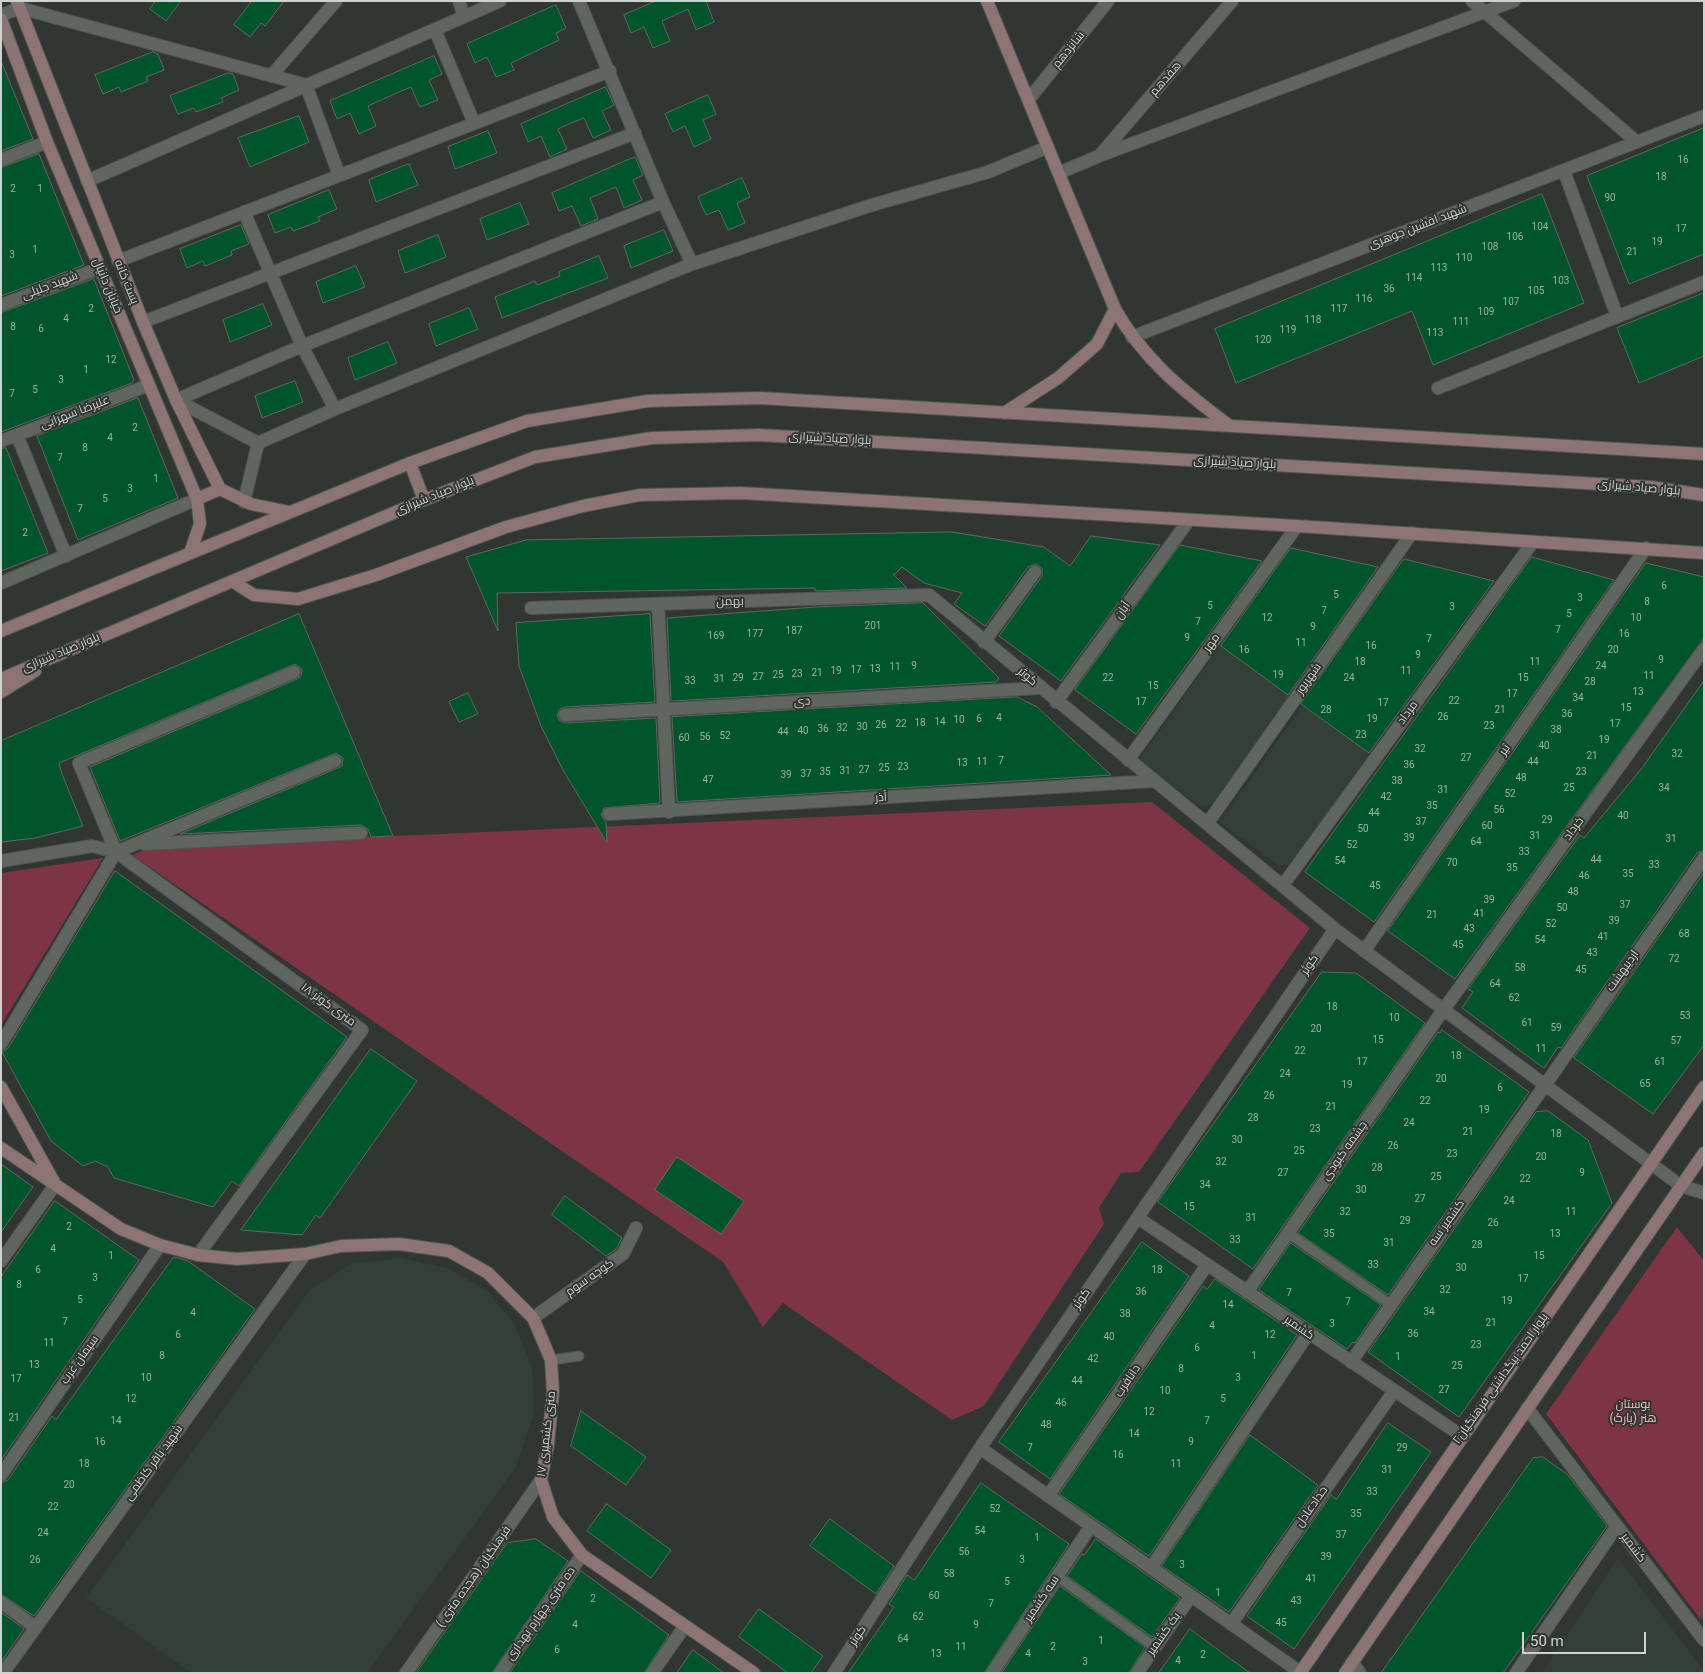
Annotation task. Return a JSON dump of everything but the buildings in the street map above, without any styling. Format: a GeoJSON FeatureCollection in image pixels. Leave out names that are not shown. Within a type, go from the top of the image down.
{"type":"FeatureCollection","features":[{"type":"Feature","properties":{"kind":"main road"},"geometry":{"type":"LineString","coordinates":[[987,1],[1115,309],[1132,337],[1153,362],[1186,393],[1230,426]]}},
{"type":"Feature","properties":{"kind":"main road","name":"پست خانه"},"geometry":{"type":"LineString","coordinates":[[19,5],[143,322],[176,400],[220,489]]}},
{"type":"Feature","properties":{"kind":"main road","name":"خیابان دانیال"},"geometry":{"type":"LineString","coordinates":[[1,19],[48,142],[198,499],[200,524],[190,553]]}},
{"type":"Feature","properties":{"kind":"main road"},"geometry":{"type":"LineString","coordinates":[[1004,413],[1058,378],[1097,344],[1115,309]]}},
{"type":"Feature","properties":{"kind":"main road"},"geometry":{"type":"LineString","coordinates":[[1,631],[410,463],[527,421],[648,402],[760,398],[1704,454]]}},
{"type":"Feature","properties":{"kind":"main road","name":"بلوار صیاد شیرازی"},"geometry":{"type":"LineString","coordinates":[[1,679],[424,500],[536,457],[652,438],[759,435],[1651,488],[1704,495]]}},
{"type":"Feature","properties":{"kind":"main road"},"geometry":{"type":"LineString","coordinates":[[410,463],[424,500]]}},
{"type":"Feature","properties":{"kind":"main road"},"geometry":{"type":"LineString","coordinates":[[198,499],[220,489],[244,502],[289,512]]}},
{"type":"Feature","properties":{"kind":"main road"},"geometry":{"type":"LineString","coordinates":[[232,581],[254,595],[298,599],[376,575],[506,527],[583,506],[640,496],[741,493],[1412,533],[1704,553]]}},
{"type":"Feature","properties":{"kind":"main road"},"geometry":{"type":"LineString","coordinates":[[1,624],[48,612]]}},
{"type":"Feature","properties":{"kind":"main road"},"geometry":{"type":"LineString","coordinates":[[1,692],[73,648]]}},
{"type":"Feature","properties":{"kind":"main road"},"geometry":{"type":"LineString","coordinates":[[1,1087],[55,1184]]}},
{"type":"Feature","properties":{"kind":"main road","name":"بلوار احمد بیگداشتی فرهنگیان۲"},"geometry":{"type":"LineString","coordinates":[[1300,1673],[1704,1087]]}},
{"type":"Feature","properties":{"kind":"main road","name":"۱۷ متری کشمیری"},"geometry":{"type":"LineString","coordinates":[[1,1148],[121,1229],[160,1245],[198,1255],[237,1258],[305,1254],[341,1246],[400,1244],[449,1251],[488,1272],[532,1318],[551,1360],[553,1391],[548,1445],[541,1480],[553,1517],[582,1555],[754,1673]]}},
{"type":"Feature","properties":{"kind":"main road"},"geometry":{"type":"LineString","coordinates":[[1352,1669],[1527,1408],[1704,1153]]}},
{"type":"Feature","properties":{"kind":"street"},"geometry":{"type":"LineString","coordinates":[[270,76],[336,1]]}},
{"type":"Feature","properties":{"kind":"street"},"geometry":{"type":"LineString","coordinates":[[459,1],[464,17]]}},
{"type":"Feature","properties":{"kind":"street"},"geometry":{"type":"LineString","coordinates":[[87,181],[500,1]]}},
{"type":"Feature","properties":{"kind":"street"},"geometry":{"type":"LineString","coordinates":[[579,1],[610,71],[663,202],[692,264]]}},
{"type":"Feature","properties":{"kind":"street","name":"شانزدهم"},"geometry":{"type":"LineString","coordinates":[[1028,98],[1108,1]]}},
{"type":"Feature","properties":{"kind":"street","name":"هفدهم"},"geometry":{"type":"LineString","coordinates":[[1099,156],[1232,1]]}},
{"type":"Feature","properties":{"kind":"street"},"geometry":{"type":"LineString","coordinates":[[1472,1],[1637,142]]}},
{"type":"Feature","properties":{"kind":"street"},"geometry":{"type":"LineString","coordinates":[[1059,173],[1099,156],[1514,1]]}},
{"type":"Feature","properties":{"kind":"street"},"geometry":{"type":"LineString","coordinates":[[1,15],[19,5],[306,85]]}},
{"type":"Feature","properties":{"kind":"street"},"geometry":{"type":"LineString","coordinates":[[434,30],[474,123]]}},
{"type":"Feature","properties":{"kind":"street"},"geometry":{"type":"LineString","coordinates":[[118,261],[610,71]]}},
{"type":"Feature","properties":{"kind":"street"},"geometry":{"type":"LineString","coordinates":[[306,85],[339,175]]}},
{"type":"Feature","properties":{"kind":"street","name":"شهید افشین جوهری"},"geometry":{"type":"LineString","coordinates":[[1132,337],[1704,116]]}},
{"type":"Feature","properties":{"kind":"street"},"geometry":{"type":"LineString","coordinates":[[143,322],[635,133]]}},
{"type":"Feature","properties":{"kind":"street"},"geometry":{"type":"LineString","coordinates":[[1,160],[48,142]]}},
{"type":"Feature","properties":{"kind":"street"},"geometry":{"type":"LineString","coordinates":[[258,442],[692,264],[872,205],[988,172],[1048,147]]}},
{"type":"Feature","properties":{"kind":"street"},"geometry":{"type":"LineString","coordinates":[[1564,171],[1618,316]]}},
{"type":"Feature","properties":{"kind":"street"},"geometry":{"type":"LineString","coordinates":[[176,400],[302,346],[663,202]]}},
{"type":"Feature","properties":{"kind":"street"},"geometry":{"type":"LineString","coordinates":[[244,212],[302,346],[335,409]]}},
{"type":"Feature","properties":{"kind":"street","name":"شهید جلیلی"},"geometry":{"type":"LineString","coordinates":[[1,305],[100,268]]}},
{"type":"Feature","properties":{"kind":"street"},"geometry":{"type":"LineString","coordinates":[[1438,388],[1704,282]]}},
{"type":"Feature","properties":{"kind":"street","name":"علیرضا سهرابی"},"geometry":{"type":"LineString","coordinates":[[1,441],[149,385]]}},
{"type":"Feature","properties":{"kind":"street"},"geometry":{"type":"LineString","coordinates":[[176,400],[258,442]]}},
{"type":"Feature","properties":{"kind":"street"},"geometry":{"type":"LineString","coordinates":[[17,435],[66,556]]}},
{"type":"Feature","properties":{"kind":"street"},"geometry":{"type":"LineString","coordinates":[[244,502],[258,442]]}},
{"type":"Feature","properties":{"kind":"street"},"geometry":{"type":"LineString","coordinates":[[1,583],[198,499]]}},
{"type":"Feature","properties":{"kind":"street","name":"آبان"},"geometry":{"type":"LineString","coordinates":[[1056,702],[1190,520]]}},
{"type":"Feature","properties":{"kind":"street","name":"مهر"},"geometry":{"type":"LineString","coordinates":[[1128,760],[1297,526]]}},
{"type":"Feature","properties":{"kind":"street","name":"شهریور"},"geometry":{"type":"LineString","coordinates":[[1207,824],[1412,533]]}},
{"type":"Feature","properties":{"kind":"street","name":"مرداد"},"geometry":{"type":"LineString","coordinates":[[1283,885],[1533,542]]}},
{"type":"Feature","properties":{"kind":"street","name":"تیر"},"geometry":{"type":"LineString","coordinates":[[1364,951],[1646,548]]}},
{"type":"Feature","properties":{"kind":"street"},"geometry":{"type":"LineString","coordinates":[[984,642],[1035,572]]}},
{"type":"Feature","properties":{"kind":"street","name":"کوثر"},"geometry":{"type":"LineString","coordinates":[[929,595],[1056,702],[1335,929],[1650,1164],[1681,1186],[1704,1193]]}},
{"type":"Feature","properties":{"kind":"street","name":"بهمن"},"geometry":{"type":"LineString","coordinates":[[531,608],[929,595]]}},
{"type":"Feature","properties":{"kind":"street"},"geometry":{"type":"LineString","coordinates":[[658,604],[670,812]]}},
{"type":"Feature","properties":{"kind":"street","name":"خرداد"},"geometry":{"type":"LineString","coordinates":[[1444,1009],[1704,649]]}},
{"type":"Feature","properties":{"kind":"street"},"geometry":{"type":"LineString","coordinates":[[116,852],[78,763],[294,672]]}},
{"type":"Feature","properties":{"kind":"street","name":"دی"},"geometry":{"type":"LineString","coordinates":[[565,715],[1039,688]]}},
{"type":"Feature","properties":{"kind":"street"},"geometry":{"type":"LineString","coordinates":[[1,1044],[116,852],[335,761]]}},
{"type":"Feature","properties":{"kind":"street","name":"آذر"},"geometry":{"type":"LineString","coordinates":[[609,814],[670,812],[1154,781]]}},
{"type":"Feature","properties":{"kind":"street"},"geometry":{"type":"LineString","coordinates":[[134,844],[361,833]]}},
{"type":"Feature","properties":{"kind":"street"},"geometry":{"type":"LineString","coordinates":[[1,861],[92,846],[116,852]]}},
{"type":"Feature","properties":{"kind":"street","name":"۱۸ متری کوثر"},"geometry":{"type":"LineString","coordinates":[[116,852],[362,1030],[198,1255]]}},
{"type":"Feature","properties":{"kind":"street","name":"اردیبهشت"},"geometry":{"type":"LineString","coordinates":[[1543,1084],[1704,858]]}},
{"type":"Feature","properties":{"kind":"street","name":"کوثر"},"geometry":{"type":"LineString","coordinates":[[834,1673],[980,1448],[1335,929]]}},
{"type":"Feature","properties":{"kind":"street","name":"چشمه کبودی"},"geometry":{"type":"LineString","coordinates":[[1246,1292],[1444,1009]]}},
{"type":"Feature","properties":{"kind":"street","name":"کشمیر سه"},"geometry":{"type":"LineString","coordinates":[[1350,1362],[1543,1084]]}},
{"type":"Feature","properties":{"kind":"street"},"geometry":{"type":"LineString","coordinates":[[1,1261],[55,1184]]}},
{"type":"Feature","properties":{"kind":"street","name":"کشمیر"},"geometry":{"type":"LineString","coordinates":[[1138,1218],[1462,1436]]}},
{"type":"Feature","properties":{"kind":"street","name":"کوچه سوم"},"geometry":{"type":"LineString","coordinates":[[532,1318],[623,1254],[636,1228]]}},
{"type":"Feature","properties":{"kind":"street","name":"سیمان غرب"},"geometry":{"type":"LineString","coordinates":[[1,1474],[160,1245]]}},
{"type":"Feature","properties":{"kind":"street","name":"شهید باقر کاظمی"},"geometry":{"type":"LineString","coordinates":[[3,1673],[305,1254]]}},
{"type":"Feature","properties":{"kind":"street","name":"دانافرب"},"geometry":{"type":"LineString","coordinates":[[1048,1496],[1207,1265]]}},
{"type":"Feature","properties":{"kind":"street"},"geometry":{"type":"LineString","coordinates":[[1151,1568],[1308,1334]]}},
{"type":"Feature","properties":{"kind":"street","name":"حدادعادل"},"geometry":{"type":"LineString","coordinates":[[1231,1624],[1394,1391]]}},
{"type":"Feature","properties":{"kind":"street","name":"کشمیر"},"geometry":{"type":"LineString","coordinates":[[1527,1408],[1704,1640]]}},
{"type":"Feature","properties":{"kind":"street"},"geometry":{"type":"LineString","coordinates":[[980,1448],[1300,1673]]}},
{"type":"Feature","properties":{"kind":"street","name":"فرهنگیان (هجده متری )"},"geometry":{"type":"LineString","coordinates":[[406,1673],[541,1480]]}},
{"type":"Feature","properties":{"kind":"street","name":"سه کشمیر"},"geometry":{"type":"LineString","coordinates":[[992,1673],[1091,1526]]}},
{"type":"Feature","properties":{"kind":"street"},"geometry":{"type":"LineString","coordinates":[[1516,1673],[1617,1526]]}},
{"type":"Feature","properties":{"kind":"street","name":"ده متری چهارم بهداری"},"geometry":{"type":"LineString","coordinates":[[500,1673],[582,1555]]}},
{"type":"Feature","properties":{"kind":"street","name":"یک کشمیر"},"geometry":{"type":"LineString","coordinates":[[1137,1673],[1191,1596]]}},
{"type":"Feature","properties":{"kind":"street"},"geometry":{"type":"LineString","coordinates":[[1,1602],[35,1627]]}},
{"type":"Feature","properties":{"kind":"street"},"geometry":{"type":"LineString","coordinates":[[652,1673],[685,1626]]}},
{"type":"Feature","properties":{"kind":"lane"},"geometry":{"type":"LineString","coordinates":[[1288,1233],[1390,1304]]}},
{"type":"Feature","properties":{"kind":"lane"},"geometry":{"type":"LineString","coordinates":[[551,1360],[579,1356]]}},
{"type":"Feature","properties":{"kind":"lane"},"geometry":{"type":"LineString","coordinates":[[1057,1576],[1155,1647]]}},
{"type":"Feature","properties":{"kind":"shaded area"},"geometry":{"type":"Polygon","coordinates":[[[1220,646],[1290,696],[1211,805],[1200,806],[1139,760],[1220,646]]]}},
{"type":"Feature","properties":{"kind":"shaded area"},"geometry":{"type":"Polygon","coordinates":[[[1303,705],[1372,755],[1291,865],[1279,866],[1220,822],[1303,705]]]}},
{"type":"Feature","properties":{"kind":"shaded area"},"geometry":{"type":"Polygon","coordinates":[[[400,1258],[447,1268],[486,1290],[514,1323],[532,1368],[534,1413],[516,1467],[367,1673],[192,1673],[86,1598],[310,1290],[351,1264],[400,1258]]]}},
{"type":"Feature","properties":{"kind":"shaded area"},"geometry":{"type":"Polygon","coordinates":[[[1618,1558],[1704,1671],[1704,1673],[1542,1673],[1618,1558]]]}},
{"type":"Feature","properties":{"kind":"green space"},"geometry":{"type":"Polygon","coordinates":[[[1152,802],[1310,928],[1139,1172],[1121,1173],[1099,1208],[1104,1224],[984,1406],[952,1420],[783,1303],[763,1327],[723,1262],[132,855],[151,847],[1152,802]]]}},
{"type":"Feature","properties":{"kind":"green space"},"geometry":{"type":"Polygon","coordinates":[[[103,858],[1,1025],[1,873],[103,858]]]}},
{"type":"Feature","properties":{"kind":"green space","name":"بوستان (پارک) هنر"},"geometry":{"type":"Polygon","coordinates":[[[1677,1227],[1704,1261],[1704,1616],[1701,1620],[1546,1414],[1677,1227]]]}}]}
